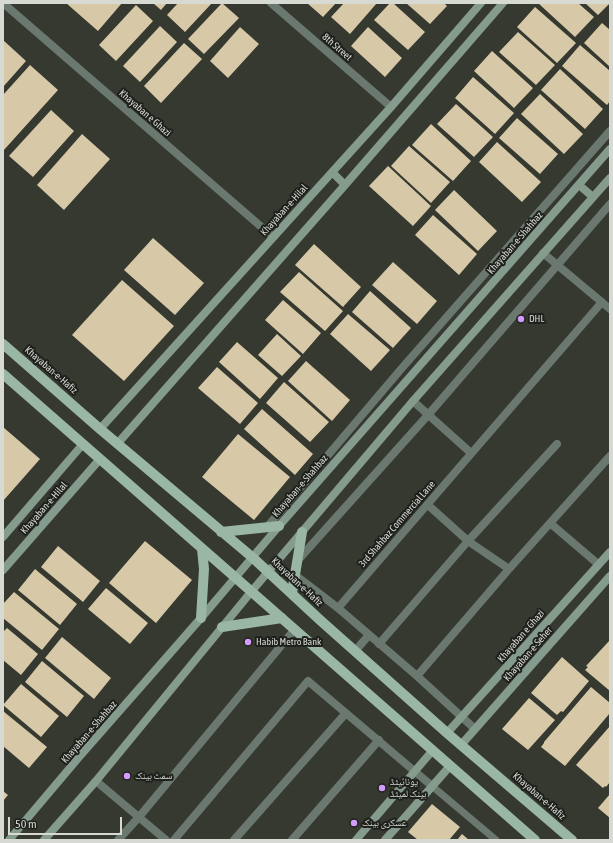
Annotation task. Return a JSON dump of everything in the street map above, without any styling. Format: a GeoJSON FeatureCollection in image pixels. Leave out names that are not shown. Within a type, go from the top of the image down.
{"type":"FeatureCollection","features":[{"type":"Feature","properties":{"kind":"main road","name":"Khayaban-e-Hafiz"},"geometry":{"type":"LineString","coordinates":[[3,344],[100,429],[252,557],[447,734],[572,840]]}},
{"type":"Feature","properties":{"kind":"main road"},"geometry":{"type":"LineString","coordinates":[[3,374],[202,550],[295,629],[535,840]]}},
{"type":"Feature","properties":{"kind":"main road"},"geometry":{"type":"LineString","coordinates":[[221,532],[279,526]]}},
{"type":"Feature","properties":{"kind":"main road"},"geometry":{"type":"LineString","coordinates":[[292,594],[302,532]]}},
{"type":"Feature","properties":{"kind":"main road"},"geometry":{"type":"LineString","coordinates":[[201,618],[204,580],[202,550]]}},
{"type":"Feature","properties":{"kind":"main road"},"geometry":{"type":"LineString","coordinates":[[222,627],[282,618]]}},
{"type":"Feature","properties":{"kind":"street","name":"Khayaban e Ghazi"},"geometry":{"type":"LineString","coordinates":[[3,3],[273,237]]}},
{"type":"Feature","properties":{"kind":"street","name":"8th Street"},"geometry":{"type":"LineString","coordinates":[[271,3],[391,107]]}},
{"type":"Feature","properties":{"kind":"street","name":"Khayaban-e-Hilal"},"geometry":{"type":"LineString","coordinates":[[100,429],[391,107],[481,3]]}},
{"type":"Feature","properties":{"kind":"street"},"geometry":{"type":"LineString","coordinates":[[118,443],[503,3]]}},
{"type":"Feature","properties":{"kind":"street"},"geometry":{"type":"LineString","coordinates":[[267,528],[402,368],[610,131]]}},
{"type":"Feature","properties":{"kind":"street","name":"Khayaban-e-Shahbaz"},"geometry":{"type":"LineString","coordinates":[[9,840],[252,557],[610,149]]}},
{"type":"Feature","properties":{"kind":"street"},"geometry":{"type":"LineString","coordinates":[[332,172],[345,185]]}},
{"type":"Feature","properties":{"kind":"street"},"geometry":{"type":"LineString","coordinates":[[44,840],[96,781],[251,592],[413,401],[610,178]]}},
{"type":"Feature","properties":{"kind":"street"},"geometry":{"type":"LineString","coordinates":[[579,185],[593,197]]}},
{"type":"Feature","properties":{"kind":"street"},"geometry":{"type":"LineString","coordinates":[[298,560],[428,415],[610,204]]}},
{"type":"Feature","properties":{"kind":"street"},"geometry":{"type":"LineString","coordinates":[[543,253],[610,309]]}},
{"type":"Feature","properties":{"kind":"street","name":"3rd Shahbaz Commercial Lane"},"geometry":{"type":"LineString","coordinates":[[338,608],[602,302]]}},
{"type":"Feature","properties":{"kind":"street"},"geometry":{"type":"LineString","coordinates":[[413,401],[471,453]]}},
{"type":"Feature","properties":{"kind":"street"},"geometry":{"type":"LineString","coordinates":[[3,537],[83,444]]}},
{"type":"Feature","properties":{"kind":"street"},"geometry":{"type":"LineString","coordinates":[[379,644],[468,541],[557,444]]}},
{"type":"Feature","properties":{"kind":"street"},"geometry":{"type":"LineString","coordinates":[[417,676],[509,569],[610,456]]}},
{"type":"Feature","properties":{"kind":"street","name":"Khayaban-e-Hilal"},"geometry":{"type":"LineString","coordinates":[[3,570],[100,459]]}},
{"type":"Feature","properties":{"kind":"street"},"geometry":{"type":"LineString","coordinates":[[428,505],[468,541],[509,569]]}},
{"type":"Feature","properties":{"kind":"street"},"geometry":{"type":"LineString","coordinates":[[550,523],[598,564]]}},
{"type":"Feature","properties":{"kind":"street","name":"Khayaban e Ghazi"},"geometry":{"type":"LineString","coordinates":[[447,734],[610,552]]}},
{"type":"Feature","properties":{"kind":"street"},"geometry":{"type":"LineString","coordinates":[[295,575],[338,608],[417,676],[475,729]]}},
{"type":"Feature","properties":{"kind":"street","name":"Khayaban-e-Seher"},"geometry":{"type":"LineString","coordinates":[[461,745],[610,576]]}},
{"type":"Feature","properties":{"kind":"street"},"geometry":{"type":"LineString","coordinates":[[118,840],[139,817],[295,629]]}},
{"type":"Feature","properties":{"kind":"street"},"geometry":{"type":"LineString","coordinates":[[355,651],[369,635]]}},
{"type":"Feature","properties":{"kind":"street"},"geometry":{"type":"LineString","coordinates":[[174,840],[308,681],[432,786]]}},
{"type":"Feature","properties":{"kind":"street"},"geometry":{"type":"LineString","coordinates":[[234,840],[346,712]]}},
{"type":"Feature","properties":{"kind":"street"},"geometry":{"type":"LineString","coordinates":[[292,840],[379,740]]}},
{"type":"Feature","properties":{"kind":"street"},"geometry":{"type":"LineString","coordinates":[[356,840],[433,750]]}},
{"type":"Feature","properties":{"kind":"street"},"geometry":{"type":"LineString","coordinates":[[385,840],[450,766]]}},
{"type":"Feature","properties":{"kind":"street"},"geometry":{"type":"LineString","coordinates":[[96,781],[166,840]]}},
{"type":"Feature","properties":{"kind":"lane"},"geometry":{"type":"LineString","coordinates":[[432,786],[496,840]]}},
{"type":"Feature","properties":{"kind":"building"},"geometry":{"type":"Polygon","coordinates":[[[66,3],[122,3],[98,31],[66,3]]]}},
{"type":"Feature","properties":{"kind":"building"},"geometry":{"type":"Polygon","coordinates":[[[153,3],[167,3],[161,10],[153,3]]]}},
{"type":"Feature","properties":{"kind":"building"},"geometry":{"type":"Polygon","coordinates":[[[178,3],[212,3],[185,32],[167,15],[178,3]]]}},
{"type":"Feature","properties":{"kind":"building"},"geometry":{"type":"Polygon","coordinates":[[[222,3],[239,18],[204,54],[188,39],[222,3]]]}},
{"type":"Feature","properties":{"kind":"building"},"geometry":{"type":"Polygon","coordinates":[[[307,3],[336,3],[323,17],[307,3]]]}},
{"type":"Feature","properties":{"kind":"building"},"geometry":{"type":"Polygon","coordinates":[[[344,3],[377,3],[350,34],[331,17],[344,3]]]}},
{"type":"Feature","properties":{"kind":"building"},"geometry":{"type":"Polygon","coordinates":[[[390,3],[393,3],[425,32],[408,50],[374,20],[390,3]]]}},
{"type":"Feature","properties":{"kind":"building"},"geometry":{"type":"Polygon","coordinates":[[[406,3],[444,3],[447,6],[430,24],[406,3]]]}},
{"type":"Feature","properties":{"kind":"building"},"geometry":{"type":"Polygon","coordinates":[[[538,3],[578,3],[594,17],[575,37],[538,3]]]}},
{"type":"Feature","properties":{"kind":"building"},"geometry":{"type":"Polygon","coordinates":[[[585,3],[610,3],[598,15],[585,3]]]}},
{"type":"Feature","properties":{"kind":"building"},"geometry":{"type":"Polygon","coordinates":[[[136,5],[153,21],[116,61],[99,45],[136,5]]]}},
{"type":"Feature","properties":{"kind":"building"},"geometry":{"type":"Polygon","coordinates":[[[535,7],[576,43],[557,63],[517,27],[535,7]]]}},
{"type":"Feature","properties":{"kind":"building"},"geometry":{"type":"Polygon","coordinates":[[[602,23],[610,30],[610,67],[584,43],[602,23]]]}},
{"type":"Feature","properties":{"kind":"building"},"geometry":{"type":"Polygon","coordinates":[[[160,26],[177,42],[140,82],[123,66],[160,26]]]}},
{"type":"Feature","properties":{"kind":"building"},"geometry":{"type":"Polygon","coordinates":[[[240,27],[259,44],[228,78],[210,61],[240,27]]]}},
{"type":"Feature","properties":{"kind":"building"},"geometry":{"type":"Polygon","coordinates":[[[368,27],[402,58],[385,77],[351,46],[368,27]]]}},
{"type":"Feature","properties":{"kind":"building"},"geometry":{"type":"Polygon","coordinates":[[[518,32],[555,65],[536,85],[499,52],[518,32]]]}},
{"type":"Feature","properties":{"kind":"building"},"geometry":{"type":"Polygon","coordinates":[[[3,40],[26,61],[3,87],[3,40]]]}},
{"type":"Feature","properties":{"kind":"building"},"geometry":{"type":"Polygon","coordinates":[[[184,43],[202,59],[161,103],[144,86],[184,43]]]}},
{"type":"Feature","properties":{"kind":"building"},"geometry":{"type":"Polygon","coordinates":[[[580,45],[610,71],[610,101],[607,105],[562,66],[580,45]]]}},
{"type":"Feature","properties":{"kind":"building"},"geometry":{"type":"Polygon","coordinates":[[[492,51],[533,88],[514,108],[474,71],[492,51]]]}},
{"type":"Feature","properties":{"kind":"building"},"geometry":{"type":"Polygon","coordinates":[[[30,65],[58,90],[3,151],[3,95],[30,65]]]}},
{"type":"Feature","properties":{"kind":"building"},"geometry":{"type":"Polygon","coordinates":[[[560,69],[603,109],[585,129],[541,90],[560,69]]]}},
{"type":"Feature","properties":{"kind":"building"},"geometry":{"type":"Polygon","coordinates":[[[473,77],[514,113],[495,134],[455,98],[473,77]]]}},
{"type":"Feature","properties":{"kind":"building"},"geometry":{"type":"Polygon","coordinates":[[[540,94],[583,134],[564,154],[521,114],[540,94]]]}},
{"type":"Feature","properties":{"kind":"building"},"geometry":{"type":"Polygon","coordinates":[[[456,104],[493,137],[474,157],[437,124],[456,104]]]}},
{"type":"Feature","properties":{"kind":"building"},"geometry":{"type":"Polygon","coordinates":[[[51,110],[74,131],[33,177],[9,156],[51,110]]]}},
{"type":"Feature","properties":{"kind":"building"},"geometry":{"type":"Polygon","coordinates":[[[517,118],[558,154],[540,174],[499,138],[517,118]]]}},
{"type":"Feature","properties":{"kind":"building"},"geometry":{"type":"Polygon","coordinates":[[[431,124],[471,161],[453,181],[412,145],[431,124]]]}},
{"type":"Feature","properties":{"kind":"building"},"geometry":{"type":"Polygon","coordinates":[[[82,134],[110,159],[64,210],[37,185],[82,134]]]}},
{"type":"Feature","properties":{"kind":"building"},"geometry":{"type":"Polygon","coordinates":[[[497,142],[541,182],[522,202],[479,162],[497,142]]]}},
{"type":"Feature","properties":{"kind":"building"},"geometry":{"type":"Polygon","coordinates":[[[409,146],[450,182],[431,203],[391,166],[409,146]]]}},
{"type":"Feature","properties":{"kind":"building"},"geometry":{"type":"Polygon","coordinates":[[[388,166],[431,206],[413,226],[369,186],[388,166]]]}},
{"type":"Feature","properties":{"kind":"building"},"geometry":{"type":"Polygon","coordinates":[[[454,190],[497,231],[478,251],[435,210],[454,190]]]}},
{"type":"Feature","properties":{"kind":"building"},"geometry":{"type":"Polygon","coordinates":[[[433,215],[477,254],[459,275],[415,235],[433,215]]]}},
{"type":"Feature","properties":{"kind":"building"},"geometry":{"type":"Polygon","coordinates":[[[153,238],[204,283],[175,315],[124,270],[153,238]]]}},
{"type":"Feature","properties":{"kind":"building"},"geometry":{"type":"Polygon","coordinates":[[[314,244],[361,287],[343,307],[295,265],[314,244]]]}},
{"type":"Feature","properties":{"kind":"building"},"geometry":{"type":"Polygon","coordinates":[[[393,262],[437,301],[417,324],[372,285],[393,262]]]}},
{"type":"Feature","properties":{"kind":"building"},"geometry":{"type":"Polygon","coordinates":[[[299,272],[343,311],[325,331],[280,292],[299,272]]]}},
{"type":"Feature","properties":{"kind":"building"},"geometry":{"type":"Polygon","coordinates":[[[122,280],[174,326],[124,381],[72,335],[122,280]]]}},
{"type":"Feature","properties":{"kind":"building"},"geometry":{"type":"Polygon","coordinates":[[[370,291],[411,328],[393,348],[352,312],[370,291]]]}},
{"type":"Feature","properties":{"kind":"building"},"geometry":{"type":"Polygon","coordinates":[[[283,300],[321,333],[303,354],[265,320],[283,300]]]}},
{"type":"Feature","properties":{"kind":"building"},"geometry":{"type":"Polygon","coordinates":[[[348,314],[390,350],[371,371],[330,334],[348,314]]]}},
{"type":"Feature","properties":{"kind":"building"},"geometry":{"type":"Polygon","coordinates":[[[277,334],[301,356],[282,376],[258,355],[277,334]]]}},
{"type":"Feature","properties":{"kind":"building"},"geometry":{"type":"Polygon","coordinates":[[[237,342],[278,378],[260,399],[219,362],[237,342]]]}},
{"type":"Feature","properties":{"kind":"building"},"geometry":{"type":"Polygon","coordinates":[[[306,361],[350,400],[332,421],[288,381],[306,361]]]}},
{"type":"Feature","properties":{"kind":"building"},"geometry":{"type":"Polygon","coordinates":[[[217,367],[258,403],[240,424],[198,388],[217,367]]]}},
{"type":"Feature","properties":{"kind":"building"},"geometry":{"type":"Polygon","coordinates":[[[284,382],[329,422],[310,442],[266,403],[284,382]]]}},
{"type":"Feature","properties":{"kind":"building"},"geometry":{"type":"Polygon","coordinates":[[[262,409],[313,454],[295,475],[244,429],[262,409]]]}},
{"type":"Feature","properties":{"kind":"building"},"geometry":{"type":"Polygon","coordinates":[[[3,427],[40,459],[3,501],[3,427]]]}},
{"type":"Feature","properties":{"kind":"building"},"geometry":{"type":"Polygon","coordinates":[[[238,434],[290,477],[254,520],[202,477],[238,434]]]}},
{"type":"Feature","properties":{"kind":"building"},"geometry":{"type":"Polygon","coordinates":[[[145,541],[192,580],[156,623],[109,583],[145,541]]]}},
{"type":"Feature","properties":{"kind":"building"},"geometry":{"type":"Polygon","coordinates":[[[58,546],[100,581],[83,602],[41,567],[58,546]]]}},
{"type":"Feature","properties":{"kind":"building"},"geometry":{"type":"Polygon","coordinates":[[[35,569],[77,604],[60,625],[18,590],[35,569]]]}},
{"type":"Feature","properties":{"kind":"building"},"geometry":{"type":"Polygon","coordinates":[[[106,588],[148,623],[130,644],[88,609],[106,588]]]}},
{"type":"Feature","properties":{"kind":"building"},"geometry":{"type":"Polygon","coordinates":[[[14,592],[59,629],[42,650],[3,618],[3,604],[14,592]]]}},
{"type":"Feature","properties":{"kind":"building"},"geometry":{"type":"Polygon","coordinates":[[[7,628],[38,654],[21,675],[3,660],[3,632],[7,628]]]}},
{"type":"Feature","properties":{"kind":"building"},"geometry":{"type":"Polygon","coordinates":[[[62,637],[111,678],[94,699],[45,658],[62,637]]]}},
{"type":"Feature","properties":{"kind":"building"},"geometry":{"type":"Polygon","coordinates":[[[610,640],[610,691],[585,670],[588,667],[586,666],[610,640]]]}},
{"type":"Feature","properties":{"kind":"building"},"geometry":{"type":"Polygon","coordinates":[[[562,657],[589,681],[563,712],[561,711],[557,715],[531,693],[562,657]]]}},
{"type":"Feature","properties":{"kind":"building"},"geometry":{"type":"Polygon","coordinates":[[[42,661],[84,696],[67,717],[25,682],[42,661]]]}},
{"type":"Feature","properties":{"kind":"building"},"geometry":{"type":"Polygon","coordinates":[[[21,684],[59,716],[41,737],[3,705],[21,684]]]}},
{"type":"Feature","properties":{"kind":"building"},"geometry":{"type":"Polygon","coordinates":[[[591,687],[610,703],[610,713],[565,766],[541,747],[591,687]]]}},
{"type":"Feature","properties":{"kind":"building"},"geometry":{"type":"Polygon","coordinates":[[[529,698],[555,720],[528,750],[502,729],[529,698]]]}},
{"type":"Feature","properties":{"kind":"building"},"geometry":{"type":"Polygon","coordinates":[[[3,711],[47,747],[29,768],[3,746],[3,711]]]}},
{"type":"Feature","properties":{"kind":"building"},"geometry":{"type":"Polygon","coordinates":[[[610,726],[610,782],[603,788],[576,765],[610,726]]]}},
{"type":"Feature","properties":{"kind":"building"},"geometry":{"type":"Polygon","coordinates":[[[3,791],[8,795],[3,801],[3,791]]]}},
{"type":"Feature","properties":{"kind":"building"},"geometry":{"type":"Polygon","coordinates":[[[610,794],[610,818],[598,808],[610,794]]]}},
{"type":"Feature","properties":{"kind":"building"},"geometry":{"type":"Polygon","coordinates":[[[432,804],[460,827],[449,840],[418,840],[408,832],[432,804]]]}},
{"type":"Feature","properties":{"kind":"building"},"geometry":{"type":"Polygon","coordinates":[[[462,834],[469,840],[457,840],[462,834]]]}},
{"type":"Feature","properties":{"kind":"place","name":"DHL"},"geometry":{"type":"Point","coordinates":[521,319]}},
{"type":"Feature","properties":{"kind":"place","name":"Habib Metro Bank"},"geometry":{"type":"Point","coordinates":[248,642]}},
{"type":"Feature","properties":{"kind":"place","name":"سمٹ بینک"},"geometry":{"type":"Point","coordinates":[127,776]}},
{"type":"Feature","properties":{"kind":"place","name":"یونائیٹڈ بینک لمیٹڈ"},"geometry":{"type":"Point","coordinates":[382,788]}},
{"type":"Feature","properties":{"kind":"place","name":"عسکری بینک"},"geometry":{"type":"Point","coordinates":[354,823]}}]}
